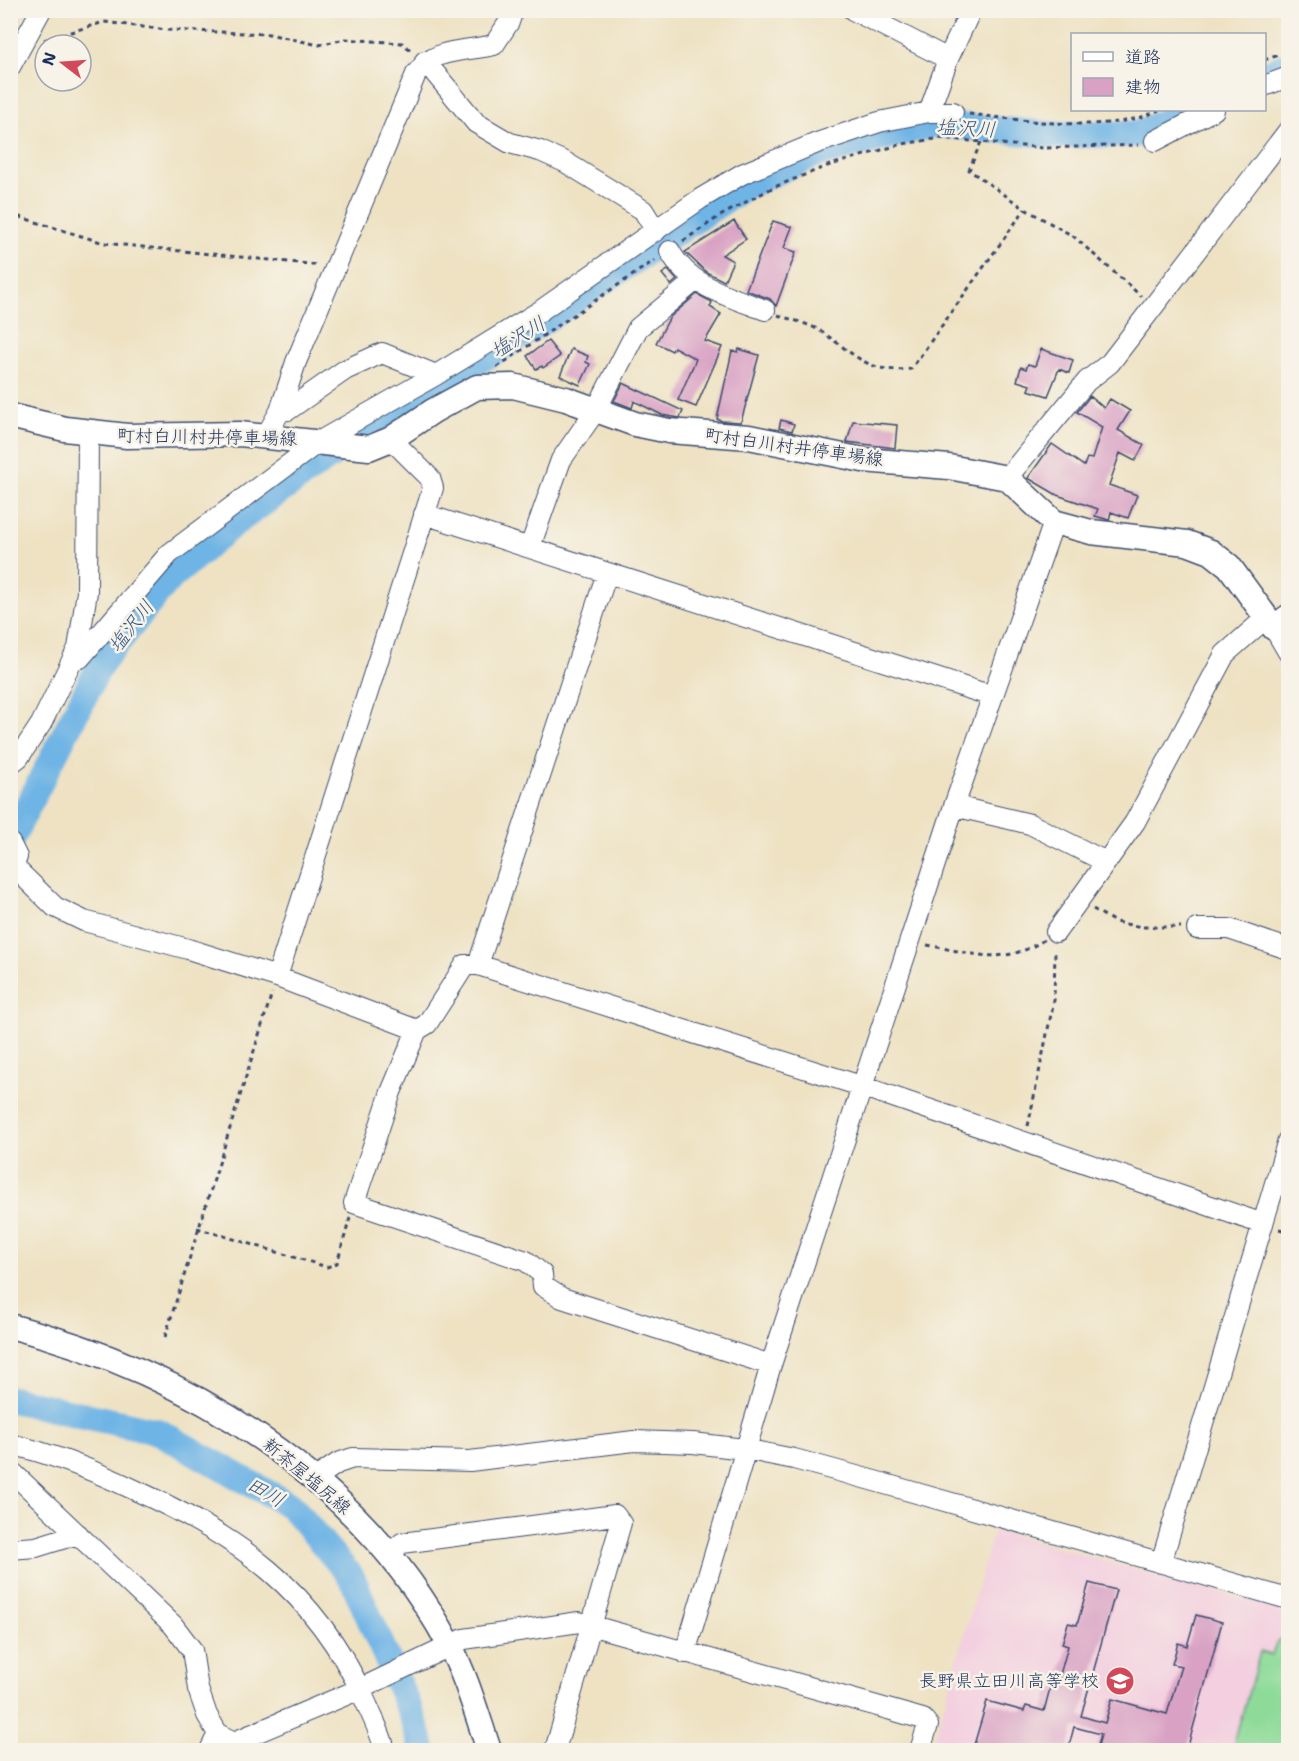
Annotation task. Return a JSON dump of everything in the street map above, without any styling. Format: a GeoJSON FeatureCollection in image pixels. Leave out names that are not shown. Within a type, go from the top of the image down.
{"type":"FeatureCollection","features":[{"type":"Feature","properties":{"kind":"main road","name":"町村白川村井停車場線"},"geometry":{"type":"LineString","coordinates":[[10,416],[88,432],[135,437],[266,436],[369,448],[391,439],[433,411],[477,387],[513,386],[566,399],[635,424],[669,431],[749,437],[863,460],[949,467],[1007,478]]}},
{"type":"Feature","properties":{"kind":"main road"},"geometry":{"type":"LineString","coordinates":[[1007,478],[1054,522],[1091,532],[1158,538],[1200,547],[1228,566],[1276,621]]}},
{"type":"Feature","properties":{"kind":"main road","name":"新茶屋塩尻線"},"geometry":{"type":"LineString","coordinates":[[10,1326],[91,1351],[178,1388],[258,1435],[315,1479],[390,1553],[466,1683],[489,1750]]}},
{"type":"Feature","properties":{"kind":"street"},"geometry":{"type":"LineString","coordinates":[[10,67],[41,10]]}},
{"type":"Feature","properties":{"kind":"street"},"geometry":{"type":"LineString","coordinates":[[266,436],[280,411],[296,362],[416,74],[425,61],[447,52],[494,45],[509,22],[513,10]]}},
{"type":"Feature","properties":{"kind":"street"},"geometry":{"type":"LineString","coordinates":[[853,10],[948,59]]}},
{"type":"Feature","properties":{"kind":"street"},"geometry":{"type":"LineString","coordinates":[[929,112],[948,59],[971,10]]}},
{"type":"Feature","properties":{"kind":"street"},"geometry":{"type":"LineString","coordinates":[[425,61],[476,123],[510,142],[565,162],[643,210],[656,231]]}},
{"type":"Feature","properties":{"kind":"street"},"geometry":{"type":"LineString","coordinates":[[1266,85],[1288,77]]}},
{"type":"Feature","properties":{"kind":"street"},"geometry":{"type":"LineString","coordinates":[[1155,141],[1212,111]]}},
{"type":"Feature","properties":{"kind":"street"},"geometry":{"type":"LineString","coordinates":[[73,660],[80,658],[169,554],[323,442],[540,311],[700,199],[742,174],[817,143],[879,122],[929,112],[953,112]]}},
{"type":"Feature","properties":{"kind":"street"},"geometry":{"type":"LineString","coordinates":[[1007,478],[1087,381],[1110,363],[1288,131]]}},
{"type":"Feature","properties":{"kind":"street"},"geometry":{"type":"LineString","coordinates":[[670,251],[676,263],[723,296],[765,310]]}},
{"type":"Feature","properties":{"kind":"street"},"geometry":{"type":"LineString","coordinates":[[530,547],[561,460],[596,411],[638,328],[696,279]]}},
{"type":"Feature","properties":{"kind":"street"},"geometry":{"type":"LineString","coordinates":[[280,411],[288,410],[345,370],[382,353],[436,375]]}},
{"type":"Feature","properties":{"kind":"street"},"geometry":{"type":"LineString","coordinates":[[10,764],[19,758],[41,724],[78,648],[87,592],[88,432]]}},
{"type":"Feature","properties":{"kind":"street"},"geometry":{"type":"LineString","coordinates":[[277,977],[434,488],[430,478],[391,439]]}},
{"type":"Feature","properties":{"kind":"street"},"geometry":{"type":"LineString","coordinates":[[424,514],[992,696]]}},
{"type":"Feature","properties":{"kind":"street"},"geometry":{"type":"LineString","coordinates":[[685,1653],[744,1449],[771,1365],[864,1087],[954,806],[1054,522]]}},
{"type":"Feature","properties":{"kind":"street"},"geometry":{"type":"LineString","coordinates":[[478,965],[607,573]]}},
{"type":"Feature","properties":{"kind":"street"},"geometry":{"type":"LineString","coordinates":[[1056,932],[1135,822],[1225,654],[1276,621],[1288,652]]}},
{"type":"Feature","properties":{"kind":"street"},"geometry":{"type":"LineString","coordinates":[[954,806],[1030,824],[1106,862]]}},
{"type":"Feature","properties":{"kind":"street"},"geometry":{"type":"LineString","coordinates":[[13,861],[55,907],[84,921],[188,949],[277,977],[417,1030]]}},
{"type":"Feature","properties":{"kind":"street"},"geometry":{"type":"LineString","coordinates":[[1197,929],[1229,929],[1288,949]]}},
{"type":"Feature","properties":{"kind":"street"},"geometry":{"type":"LineString","coordinates":[[771,1365],[562,1298],[543,1286],[542,1274],[526,1261],[354,1203],[391,1092],[417,1030],[427,1024],[465,965],[478,965],[864,1087],[1263,1224]]}},
{"type":"Feature","properties":{"kind":"street"},"geometry":{"type":"LineString","coordinates":[[1161,1563],[1288,1140]]}},
{"type":"Feature","properties":{"kind":"street"},"geometry":{"type":"LineString","coordinates":[[315,1479],[338,1463],[353,1458],[470,1461],[634,1441],[693,1443],[744,1449],[794,1459],[1288,1599]]}},
{"type":"Feature","properties":{"kind":"street"},"geometry":{"type":"LineString","coordinates":[[10,1444],[103,1475],[179,1510],[208,1525],[259,1560],[311,1610],[332,1638],[362,1688],[385,1750]]}},
{"type":"Feature","properties":{"kind":"street"},"geometry":{"type":"LineString","coordinates":[[10,1470],[174,1625],[192,1650],[201,1698],[214,1742],[234,1742],[362,1688],[464,1639],[579,1623],[923,1719],[928,1725],[920,1750]]}},
{"type":"Feature","properties":{"kind":"street"},"geometry":{"type":"LineString","coordinates":[[390,1553],[402,1543],[615,1515],[621,1523],[555,1750]]}},
{"type":"Feature","properties":{"kind":"street"},"geometry":{"type":"LineString","coordinates":[[10,1550],[36,1547],[78,1534]]}},
{"type":"Feature","properties":{"kind":"path"},"geometry":{"type":"LineString","coordinates":[[24,40],[46,40],[104,22],[167,30],[269,34],[318,45],[345,39],[402,43],[425,61]]}},
{"type":"Feature","properties":{"kind":"path"},"geometry":{"type":"LineString","coordinates":[[1266,59],[1288,52]]}},
{"type":"Feature","properties":{"kind":"path"},"geometry":{"type":"LineString","coordinates":[[953,112],[1046,123],[1130,121],[1157,111]]}},
{"type":"Feature","properties":{"kind":"path"},"geometry":{"type":"LineString","coordinates":[[477,387],[484,375],[720,216],[772,188],[827,166],[902,144],[941,138],[1043,148],[1132,147],[1155,141]]}},
{"type":"Feature","properties":{"kind":"path"},"geometry":{"type":"LineString","coordinates":[[981,142],[969,170],[1025,209],[1073,236],[1154,307]]}},
{"type":"Feature","properties":{"kind":"path"},"geometry":{"type":"LineString","coordinates":[[765,310],[821,331],[869,365],[891,371],[911,369],[1025,209]]}},
{"type":"Feature","properties":{"kind":"path"},"geometry":{"type":"LineString","coordinates":[[10,214],[104,243],[336,269]]}},
{"type":"Feature","properties":{"kind":"path"},"geometry":{"type":"LineString","coordinates":[[1076,906],[1095,909],[1115,922],[1142,927],[1197,929]]}},
{"type":"Feature","properties":{"kind":"path"},"geometry":{"type":"LineString","coordinates":[[910,942],[997,958],[1012,956],[1056,932]]}},
{"type":"Feature","properties":{"kind":"path"},"geometry":{"type":"LineString","coordinates":[[1025,1142],[1054,1000],[1056,932]]}},
{"type":"Feature","properties":{"kind":"path"},"geometry":{"type":"LineString","coordinates":[[165,1337],[197,1228],[277,977]]}},
{"type":"Feature","properties":{"kind":"path"},"geometry":{"type":"LineString","coordinates":[[197,1228],[327,1267],[337,1263],[354,1203]]}},
{"type":"Feature","properties":{"kind":"shaded area","name":"長野県立田川高等学校"},"geometry":{"type":"Polygon","coordinates":[[[994,1530],[1288,1611],[1288,1750],[931,1750],[994,1530]]]}},
{"type":"Feature","properties":{"kind":"green space"},"geometry":{"type":"Polygon","coordinates":[[[1288,1634],[1288,1750],[1232,1750],[1260,1652],[1272,1655],[1277,1641],[1288,1634]]]}},
{"type":"Feature","properties":{"kind":"building"},"geometry":{"type":"Polygon","coordinates":[[[734,221],[746,239],[722,255],[733,261],[724,281],[706,272],[685,252],[734,221]]]}},
{"type":"Feature","properties":{"kind":"building"},"geometry":{"type":"Polygon","coordinates":[[[773,221],[792,227],[784,248],[796,252],[776,306],[770,299],[746,290],[773,221]]]}},
{"type":"Feature","properties":{"kind":"building"},"geometry":{"type":"Polygon","coordinates":[[[668,270],[677,280],[671,285],[662,274],[668,270]]]}},
{"type":"Feature","properties":{"kind":"building"},"geometry":{"type":"Polygon","coordinates":[[[697,294],[712,302],[710,307],[721,314],[705,341],[722,347],[696,407],[678,400],[696,359],[674,347],[672,351],[656,343],[670,317],[697,294]]]}},
{"type":"Feature","properties":{"kind":"building"},"geometry":{"type":"Polygon","coordinates":[[[548,341],[560,356],[543,368],[542,366],[536,369],[527,356],[548,341]]]}},
{"type":"Feature","properties":{"kind":"building"},"geometry":{"type":"Polygon","coordinates":[[[571,349],[588,356],[586,362],[590,364],[580,385],[560,376],[571,349]]]}},
{"type":"Feature","properties":{"kind":"building"},"geometry":{"type":"Polygon","coordinates":[[[739,349],[759,355],[741,422],[722,421],[717,419],[732,351],[738,352],[739,349]]]}},
{"type":"Feature","properties":{"kind":"building"},"geometry":{"type":"Polygon","coordinates":[[[1041,349],[1073,360],[1069,373],[1059,369],[1048,396],[1028,390],[1030,385],[1017,381],[1021,367],[1026,369],[1028,364],[1035,366],[1041,349]]]}},
{"type":"Feature","properties":{"kind":"building"},"geometry":{"type":"Polygon","coordinates":[[[623,383],[683,411],[680,418],[662,415],[634,401],[632,408],[614,401],[623,383]]]}},
{"type":"Feature","properties":{"kind":"building"},"geometry":{"type":"Polygon","coordinates":[[[1090,396],[1104,408],[1110,399],[1130,411],[1118,430],[1144,445],[1135,461],[1120,453],[1109,485],[1137,495],[1128,518],[1111,512],[1109,520],[1095,516],[1098,509],[1057,495],[1028,478],[1052,444],[1084,466],[1087,458],[1092,459],[1102,427],[1077,412],[1090,396]]]}},
{"type":"Feature","properties":{"kind":"building"},"geometry":{"type":"Polygon","coordinates":[[[781,420],[794,424],[792,431],[779,428],[781,420]]]}},
{"type":"Feature","properties":{"kind":"building"},"geometry":{"type":"Polygon","coordinates":[[[853,421],[897,425],[895,448],[847,442],[853,421]]]}},
{"type":"Feature","properties":{"kind":"building"},"geometry":{"type":"Polygon","coordinates":[[[1089,1583],[1116,1590],[1081,1716],[1105,1723],[1112,1699],[1167,1714],[1181,1666],[1172,1664],[1178,1643],[1187,1646],[1196,1615],[1222,1622],[1187,1750],[1097,1750],[1101,1734],[1074,1727],[1068,1750],[976,1750],[977,1746],[974,1745],[987,1701],[1024,1711],[1026,1706],[1044,1711],[1050,1688],[1056,1689],[1068,1646],[1062,1644],[1068,1623],[1077,1625],[1089,1583]]]}},
{"type":"Feature","properties":{"kind":"waterway","name":"塩沢川"},"geometry":{"type":"LineString","coordinates":[[1266,74],[1288,65]]}},
{"type":"Feature","properties":{"kind":"waterway","name":"塩沢川"},"geometry":{"type":"LineString","coordinates":[[10,841],[101,663],[167,581],[232,525],[364,432],[539,324],[744,187],[813,155],[936,124],[1053,135],[1138,134],[1188,111]]}},
{"type":"Feature","properties":{"kind":"waterway","name":"田川"},"geometry":{"type":"LineString","coordinates":[[10,1399],[159,1432],[291,1506],[352,1578],[413,1718],[423,1750]]}},
{"type":"Feature","properties":{"kind":"place","name":"長野県立田川高等学校"},"geometry":{"type":"Point","coordinates":[1120,1681]}}]}
